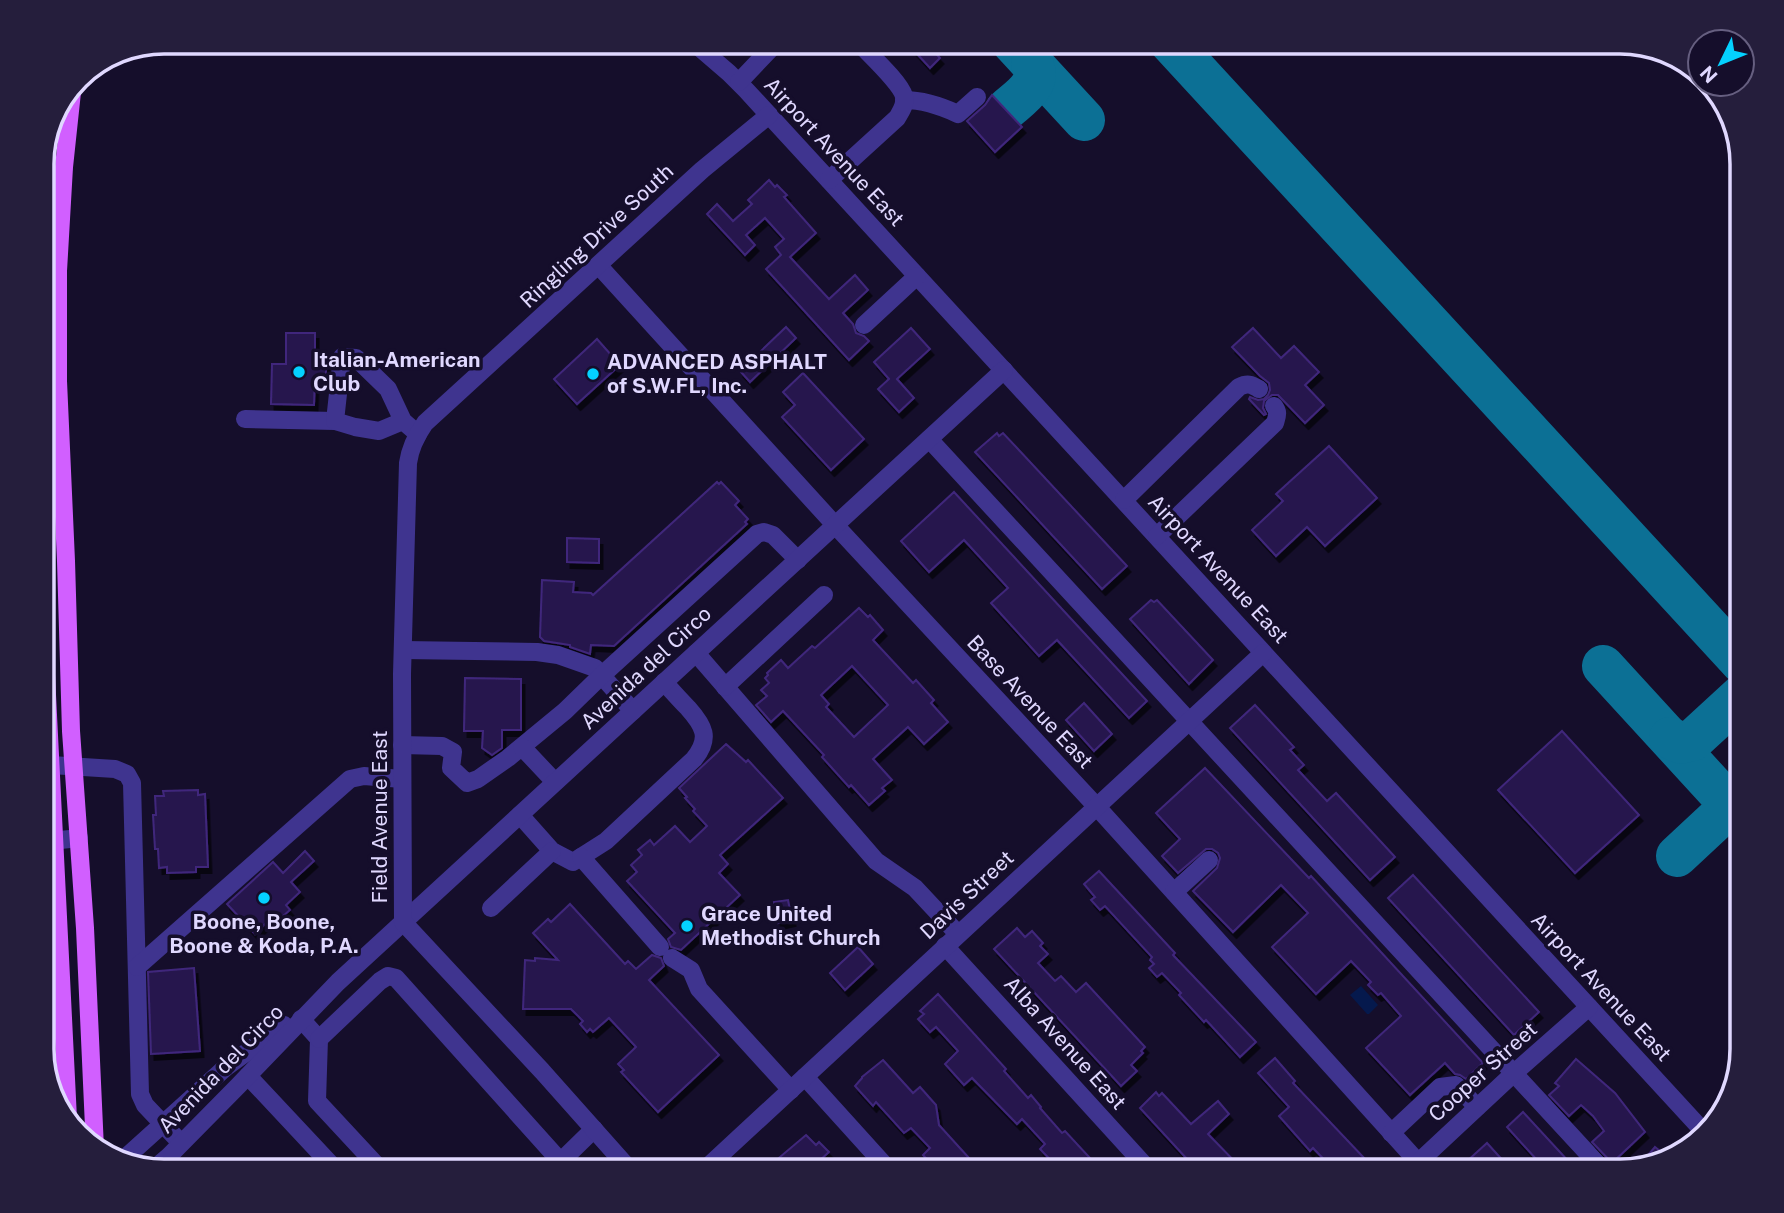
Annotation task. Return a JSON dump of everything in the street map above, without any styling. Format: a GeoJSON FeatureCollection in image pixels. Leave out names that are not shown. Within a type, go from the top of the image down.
{"type":"FeatureCollection","features":[{"type":"Feature","properties":{"kind":"main road"},"geometry":{"type":"LineString","coordinates":[[54,266],[70,109]]}},
{"type":"Feature","properties":{"kind":"main road"},"geometry":{"type":"LineString","coordinates":[[54,343],[58,381],[71,731],[85,928],[94,1133]]}},
{"type":"Feature","properties":{"kind":"main road"},"geometry":{"type":"LineString","coordinates":[[54,924],[67,1099]]}},
{"type":"Feature","properties":{"kind":"street","name":"Airport Avenue East"},"geometry":{"type":"LineString","coordinates":[[707,54],[739,82],[1698,1125]]}},
{"type":"Feature","properties":{"kind":"street"},"geometry":{"type":"LineString","coordinates":[[739,82],[765,54]]}},
{"type":"Feature","properties":{"kind":"street"},"geometry":{"type":"LineString","coordinates":[[829,180],[897,118],[904,107],[903,95],[895,82],[869,54]]}},
{"type":"Feature","properties":{"kind":"street"},"geometry":{"type":"LineString","coordinates":[[904,100],[940,105],[958,114],[977,97]]}},
{"type":"Feature","properties":{"kind":"street","name":"Ringling Drive South"},"geometry":{"type":"LineString","coordinates":[[459,393],[702,170],[769,115]]}},
{"type":"Feature","properties":{"kind":"street"},"geometry":{"type":"LineString","coordinates":[[54,167],[64,167]]}},
{"type":"Feature","properties":{"kind":"street","name":"Base Avenue East"},"geometry":{"type":"LineString","coordinates":[[599,266],[835,526],[1097,807],[1391,1133],[1411,1159]]}},
{"type":"Feature","properties":{"kind":"street"},"geometry":{"type":"LineString","coordinates":[[864,325],[917,276]]}},
{"type":"Feature","properties":{"kind":"street"},"geometry":{"type":"LineString","coordinates":[[335,421],[342,358],[356,358],[388,389],[402,421],[418,433]]}},
{"type":"Feature","properties":{"kind":"street","name":"Avenida del Circo"},"geometry":{"type":"LineString","coordinates":[[164,1159],[248,1076],[318,1000],[1004,370]]}},
{"type":"Feature","properties":{"kind":"street"},"geometry":{"type":"LineString","coordinates":[[1124,500],[1238,387],[1252,384],[1259,389]]}},
{"type":"Feature","properties":{"kind":"street","name":"Field Avenue East"},"geometry":{"type":"LineString","coordinates":[[459,393],[425,423],[410,450],[408,463],[403,650],[403,922],[620,1159]]}},
{"type":"Feature","properties":{"kind":"street"},"geometry":{"type":"LineString","coordinates":[[1157,536],[1275,423],[1278,416],[1274,406]]}},
{"type":"Feature","properties":{"kind":"street"},"geometry":{"type":"LineString","coordinates":[[245,419],[335,421],[379,431],[402,421]]}},
{"type":"Feature","properties":{"kind":"street"},"geometry":{"type":"LineString","coordinates":[[929,439],[1593,1159]]}},
{"type":"Feature","properties":{"kind":"street"},"geometry":{"type":"LineString","coordinates":[[402,745],[442,746],[453,752],[451,768],[467,783],[478,779],[565,711],[757,534],[764,532],[773,535],[798,559]]}},
{"type":"Feature","properties":{"kind":"street"},"geometry":{"type":"LineString","coordinates":[[725,687],[824,595]]}},
{"type":"Feature","properties":{"kind":"street"},"geometry":{"type":"LineString","coordinates":[[54,616],[68,617]]}},
{"type":"Feature","properties":{"kind":"street"},"geometry":{"type":"LineString","coordinates":[[403,650],[537,652],[558,655],[595,668],[633,711]]}},
{"type":"Feature","properties":{"kind":"street","name":"Alba Avenue East"},"geometry":{"type":"LineString","coordinates":[[696,653],[876,861],[915,888],[952,940],[970,972],[1139,1159]]}},
{"type":"Feature","properties":{"kind":"street","name":"Davis Street"},"geometry":{"type":"LineString","coordinates":[[716,1159],[1264,653]]}},
{"type":"Feature","properties":{"kind":"street"},"geometry":{"type":"LineString","coordinates":[[520,815],[552,851],[573,862],[606,841],[702,749],[705,734],[701,723],[664,682]]}},
{"type":"Feature","properties":{"kind":"street"},"geometry":{"type":"LineString","coordinates":[[522,747],[555,782]]}},
{"type":"Feature","properties":{"kind":"street"},"geometry":{"type":"LineString","coordinates":[[54,765],[115,769],[127,774],[132,783],[140,1094],[145,1105],[181,1143]]}},
{"type":"Feature","properties":{"kind":"street"},"geometry":{"type":"LineString","coordinates":[[137,967],[351,779],[364,776],[402,779]]}},
{"type":"Feature","properties":{"kind":"street"},"geometry":{"type":"LineString","coordinates":[[54,840],[79,838]]}},
{"type":"Feature","properties":{"kind":"street"},"geometry":{"type":"LineString","coordinates":[[491,908],[552,851]]}},
{"type":"Feature","properties":{"kind":"street"},"geometry":{"type":"LineString","coordinates":[[581,857],[666,953],[691,970],[699,989],[791,1090]]}},
{"type":"Feature","properties":{"kind":"street"},"geometry":{"type":"LineString","coordinates":[[1174,892],[1209,860]]}},
{"type":"Feature","properties":{"kind":"street"},"geometry":{"type":"LineString","coordinates":[[318,1039],[380,981],[388,976],[396,978],[550,1159]]}},
{"type":"Feature","properties":{"kind":"street"},"geometry":{"type":"LineString","coordinates":[[338,982],[356,1003]]}},
{"type":"Feature","properties":{"kind":"street","name":"Avenida del Circo"},"geometry":{"type":"LineString","coordinates":[[130,1153],[225,1068],[318,1000]]}},
{"type":"Feature","properties":{"kind":"street","name":"Cooper Street"},"geometry":{"type":"LineString","coordinates":[[1427,1159],[1477,1107],[1589,1007]]}},
{"type":"Feature","properties":{"kind":"street"},"geometry":{"type":"LineString","coordinates":[[300,1019],[318,1039],[317,1101],[371,1159]]}},
{"type":"Feature","properties":{"kind":"street"},"geometry":{"type":"LineString","coordinates":[[248,1076],[326,1159]]}},
{"type":"Feature","properties":{"kind":"street"},"geometry":{"type":"LineString","coordinates":[[805,1077],[879,1159]]}},
{"type":"Feature","properties":{"kind":"street"},"geometry":{"type":"LineString","coordinates":[[1391,1133],[1440,1087],[1456,1085],[1477,1107]]}},
{"type":"Feature","properties":{"kind":"street"},"geometry":{"type":"LineString","coordinates":[[563,1159],[594,1129]]}},
{"type":"Feature","properties":{"kind":"water"},"geometry":{"type":"Polygon","coordinates":[[[1361,986],[1378,1005],[1369,1014],[1350,995],[1361,986]]]}},
{"type":"Feature","properties":{"kind":"building"},"geometry":{"type":"Polygon","coordinates":[[[917,54],[936,54],[940,58],[930,68],[917,54]]]}},
{"type":"Feature","properties":{"kind":"building"},"geometry":{"type":"Polygon","coordinates":[[[992,95],[1022,127],[995,152],[967,121],[992,95]]]}},
{"type":"Feature","properties":{"kind":"building"},"geometry":{"type":"Polygon","coordinates":[[[769,180],[787,195],[784,197],[816,233],[790,257],[829,299],[855,275],[868,290],[843,313],[853,324],[856,333],[869,341],[849,360],[766,269],[781,255],[775,247],[784,239],[765,218],[746,235],[755,245],[745,255],[707,214],[717,204],[733,221],[752,204],[748,200],[769,180]]]}},
{"type":"Feature","properties":{"kind":"building"},"geometry":{"type":"Polygon","coordinates":[[[786,327],[796,338],[750,382],[740,371],[786,327]]]}},
{"type":"Feature","properties":{"kind":"building"},"geometry":{"type":"Polygon","coordinates":[[[911,328],[930,349],[897,379],[914,398],[899,412],[878,389],[889,379],[874,362],[911,328]]]}},
{"type":"Feature","properties":{"kind":"building"},"geometry":{"type":"Polygon","coordinates":[[[1253,328],[1281,358],[1294,346],[1319,372],[1305,385],[1324,405],[1305,423],[1278,395],[1272,395],[1264,401],[1264,415],[1249,399],[1264,399],[1270,390],[1269,383],[1232,347],[1253,328]]]}},
{"type":"Feature","properties":{"kind":"building","name":"Italian-American Club"},"geometry":{"type":"Polygon","coordinates":[[[286,333],[315,333],[315,360],[326,360],[326,379],[315,379],[314,405],[271,404],[272,364],[286,364],[286,333]]]}},
{"type":"Feature","properties":{"kind":"building"},"geometry":{"type":"Polygon","coordinates":[[[597,339],[620,365],[577,404],[554,379],[597,339]]]}},
{"type":"Feature","properties":{"kind":"building"},"geometry":{"type":"Polygon","coordinates":[[[803,373],[864,439],[831,470],[782,417],[795,405],[783,392],[803,373]]]}},
{"type":"Feature","properties":{"kind":"building"},"geometry":{"type":"Polygon","coordinates":[[[997,433],[999,436],[1003,433],[1127,566],[1102,589],[975,452],[997,433]]]}},
{"type":"Feature","properties":{"kind":"building"},"geometry":{"type":"Polygon","coordinates":[[[1329,446],[1377,498],[1325,546],[1307,527],[1276,556],[1252,530],[1283,501],[1276,494],[1329,446]]]}},
{"type":"Feature","properties":{"kind":"building"},"geometry":{"type":"Polygon","coordinates":[[[717,482],[721,482],[739,501],[735,505],[748,519],[745,522],[747,524],[614,646],[591,645],[590,654],[570,645],[544,641],[540,637],[542,580],[574,582],[573,592],[593,595],[717,482]]]}},
{"type":"Feature","properties":{"kind":"building"},"geometry":{"type":"Polygon","coordinates":[[[954,492],[1147,701],[1129,718],[1057,640],[1039,656],[991,603],[1008,588],[964,540],[929,572],[901,541],[954,492]]]}},
{"type":"Feature","properties":{"kind":"building"},"geometry":{"type":"Polygon","coordinates":[[[567,538],[599,539],[599,563],[567,562],[567,538]]]}},
{"type":"Feature","properties":{"kind":"building"},"geometry":{"type":"Polygon","coordinates":[[[1151,600],[1157,600],[1213,660],[1189,684],[1130,619],[1151,600]]]}},
{"type":"Feature","properties":{"kind":"building"},"geometry":{"type":"Polygon","coordinates":[[[859,608],[868,617],[870,615],[883,630],[873,640],[913,683],[916,680],[934,700],[931,703],[948,722],[924,744],[908,727],[873,759],[892,780],[882,788],[885,791],[869,805],[851,785],[849,787],[822,757],[824,755],[783,711],[771,722],[756,705],[767,696],[761,690],[769,683],[765,678],[767,673],[781,660],[788,668],[812,646],[815,648],[859,608]],[[852,666],[821,695],[829,704],[826,707],[854,737],[888,705],[852,666]]]}},
{"type":"Feature","properties":{"kind":"building"},"geometry":{"type":"Polygon","coordinates":[[[465,678],[521,679],[521,730],[502,730],[502,748],[492,755],[482,748],[483,731],[464,731],[465,678]]]}},
{"type":"Feature","properties":{"kind":"building"},"geometry":{"type":"Polygon","coordinates":[[[1084,703],[1112,734],[1094,751],[1066,720],[1084,703]]]}},
{"type":"Feature","properties":{"kind":"building"},"geometry":{"type":"Polygon","coordinates":[[[1255,705],[1294,747],[1290,750],[1304,765],[1298,770],[1327,801],[1336,793],[1395,857],[1370,880],[1230,728],[1255,705]]]}},
{"type":"Feature","properties":{"kind":"building"},"geometry":{"type":"Polygon","coordinates":[[[1562,731],[1639,815],[1575,873],[1498,790],[1562,731]]]}},
{"type":"Feature","properties":{"kind":"building"},"geometry":{"type":"Polygon","coordinates":[[[726,744],[746,762],[748,760],[783,798],[720,855],[728,864],[719,873],[740,895],[681,950],[671,947],[668,939],[675,933],[627,881],[637,872],[631,865],[642,855],[638,850],[650,840],[654,845],[675,826],[690,842],[707,826],[693,811],[695,809],[679,788],[726,744]]]}},
{"type":"Feature","properties":{"kind":"building"},"geometry":{"type":"Polygon","coordinates":[[[1205,768],[1309,878],[1311,876],[1483,1063],[1466,1079],[1455,1074],[1445,1063],[1410,1095],[1366,1048],[1401,1016],[1381,993],[1378,995],[1368,985],[1371,982],[1351,961],[1316,994],[1272,947],[1308,913],[1281,885],[1233,932],[1193,891],[1217,868],[1220,858],[1218,853],[1206,849],[1178,873],[1162,856],[1180,839],[1156,813],[1205,768]]]}},
{"type":"Feature","properties":{"kind":"building"},"geometry":{"type":"Polygon","coordinates":[[[198,790],[198,795],[205,794],[208,867],[196,867],[196,872],[167,873],[167,867],[159,868],[158,849],[155,849],[155,796],[164,796],[163,791],[198,790]]]}},
{"type":"Feature","properties":{"kind":"building","name":"Boone, Boone, Boone & Koda, P.A."},"geometry":{"type":"Polygon","coordinates":[[[305,851],[314,861],[291,882],[300,892],[286,905],[290,910],[274,924],[270,919],[255,934],[227,904],[273,862],[283,873],[305,851]]]}},
{"type":"Feature","properties":{"kind":"building"},"geometry":{"type":"Polygon","coordinates":[[[1099,871],[1175,953],[1173,955],[1256,1042],[1240,1057],[1206,1020],[1204,1022],[1162,973],[1157,977],[1149,968],[1154,964],[1150,960],[1152,957],[1105,906],[1100,910],[1091,900],[1095,897],[1084,884],[1099,871]]]}},
{"type":"Feature","properties":{"kind":"building"},"geometry":{"type":"Polygon","coordinates":[[[1413,875],[1539,1012],[1514,1035],[1388,898],[1413,875]]]}},
{"type":"Feature","properties":{"kind":"building"},"geometry":{"type":"Polygon","coordinates":[[[788,900],[792,920],[778,923],[774,902],[788,900]]]}},
{"type":"Feature","properties":{"kind":"building"},"geometry":{"type":"Polygon","coordinates":[[[570,904],[625,964],[628,961],[636,969],[652,955],[661,958],[664,966],[649,980],[719,1055],[658,1112],[621,1072],[624,1070],[618,1064],[636,1047],[609,1018],[593,1032],[590,1029],[587,1032],[580,1024],[583,1021],[571,1009],[523,1009],[525,960],[558,960],[533,933],[548,919],[551,922],[570,904]]]}},
{"type":"Feature","properties":{"kind":"building"},"geometry":{"type":"Polygon","coordinates":[[[1017,928],[1025,937],[1032,931],[1043,943],[1040,946],[1048,954],[1038,963],[1055,981],[1061,976],[1076,992],[1086,983],[1145,1047],[1141,1051],[1143,1053],[1131,1065],[1137,1071],[1121,1086],[994,949],[1017,928]]]}},
{"type":"Feature","properties":{"kind":"building"},"geometry":{"type":"Polygon","coordinates":[[[858,947],[873,964],[845,990],[830,973],[858,947]]]}},
{"type":"Feature","properties":{"kind":"building"},"geometry":{"type":"Polygon","coordinates":[[[194,968],[200,1051],[151,1054],[148,972],[194,968]]]}},
{"type":"Feature","properties":{"kind":"building"},"geometry":{"type":"Polygon","coordinates":[[[938,994],[1006,1069],[1004,1071],[1028,1098],[1031,1095],[1062,1133],[1065,1131],[1091,1159],[1050,1159],[1040,1149],[1045,1144],[1022,1119],[1017,1124],[972,1078],[964,1085],[945,1064],[958,1051],[936,1027],[930,1032],[918,1019],[924,1014],[920,1011],[938,994]]]}},
{"type":"Feature","properties":{"kind":"building"},"geometry":{"type":"Polygon","coordinates":[[[1275,1058],[1295,1081],[1293,1083],[1365,1159],[1324,1159],[1313,1148],[1310,1151],[1279,1116],[1289,1107],[1258,1073],[1275,1058]]]}},
{"type":"Feature","properties":{"kind":"building"},"geometry":{"type":"Polygon","coordinates":[[[1576,1059],[1615,1093],[1645,1132],[1616,1159],[1608,1159],[1592,1142],[1604,1131],[1581,1105],[1569,1116],[1549,1095],[1559,1086],[1555,1083],[1576,1059]]]}},
{"type":"Feature","properties":{"kind":"building"},"geometry":{"type":"Polygon","coordinates":[[[883,1060],[913,1093],[920,1087],[936,1105],[939,1125],[969,1158],[927,1159],[923,1155],[930,1148],[911,1128],[904,1133],[876,1102],[873,1106],[855,1086],[883,1060]]]}},
{"type":"Feature","properties":{"kind":"building"},"geometry":{"type":"Polygon","coordinates":[[[1156,1092],[1159,1096],[1162,1093],[1191,1124],[1218,1101],[1229,1114],[1208,1134],[1232,1159],[1187,1159],[1140,1108],[1156,1092]]]}},
{"type":"Feature","properties":{"kind":"building"},"geometry":{"type":"Polygon","coordinates":[[[1523,1112],[1566,1159],[1536,1159],[1507,1127],[1523,1112]]]}},
{"type":"Feature","properties":{"kind":"building"},"geometry":{"type":"Polygon","coordinates":[[[806,1135],[829,1152],[821,1159],[778,1159],[806,1135]]]}},
{"type":"Feature","properties":{"kind":"building"},"geometry":{"type":"Polygon","coordinates":[[[1487,1143],[1501,1159],[1469,1159],[1487,1143]]]}},
{"type":"Feature","properties":{"kind":"taxiway"},"geometry":{"type":"LineString","coordinates":[[1023,54],[1084,120]]}},
{"type":"Feature","properties":{"kind":"taxiway"},"geometry":{"type":"LineString","coordinates":[[1181,54],[1730,650]]}},
{"type":"Feature","properties":{"kind":"taxiway"},"geometry":{"type":"LineString","coordinates":[[1006,110],[1032,84],[1035,71],[1032,64]]}},
{"type":"Feature","properties":{"kind":"taxiway"},"geometry":{"type":"LineString","coordinates":[[1603,666],[1724,798],[1725,808],[1721,815],[1677,856]]}},
{"type":"Feature","properties":{"kind":"taxiway"},"geometry":{"type":"LineString","coordinates":[[1670,738],[1681,743],[1693,740],[1730,706]]}},
{"type":"Feature","properties":{"kind":"place","name":"Italian-American Club"},"geometry":{"type":"Point","coordinates":[299,372]}},
{"type":"Feature","properties":{"kind":"place","name":"ADVANCED ASPHALT of S.W.FL, Inc."},"geometry":{"type":"Point","coordinates":[593,374]}},
{"type":"Feature","properties":{"kind":"place","name":"Boone, Boone, Boone & Koda, P.A."},"geometry":{"type":"Point","coordinates":[264,898]}},
{"type":"Feature","properties":{"kind":"place","name":"Grace United Methodist Church"},"geometry":{"type":"Point","coordinates":[687,926]}}]}
